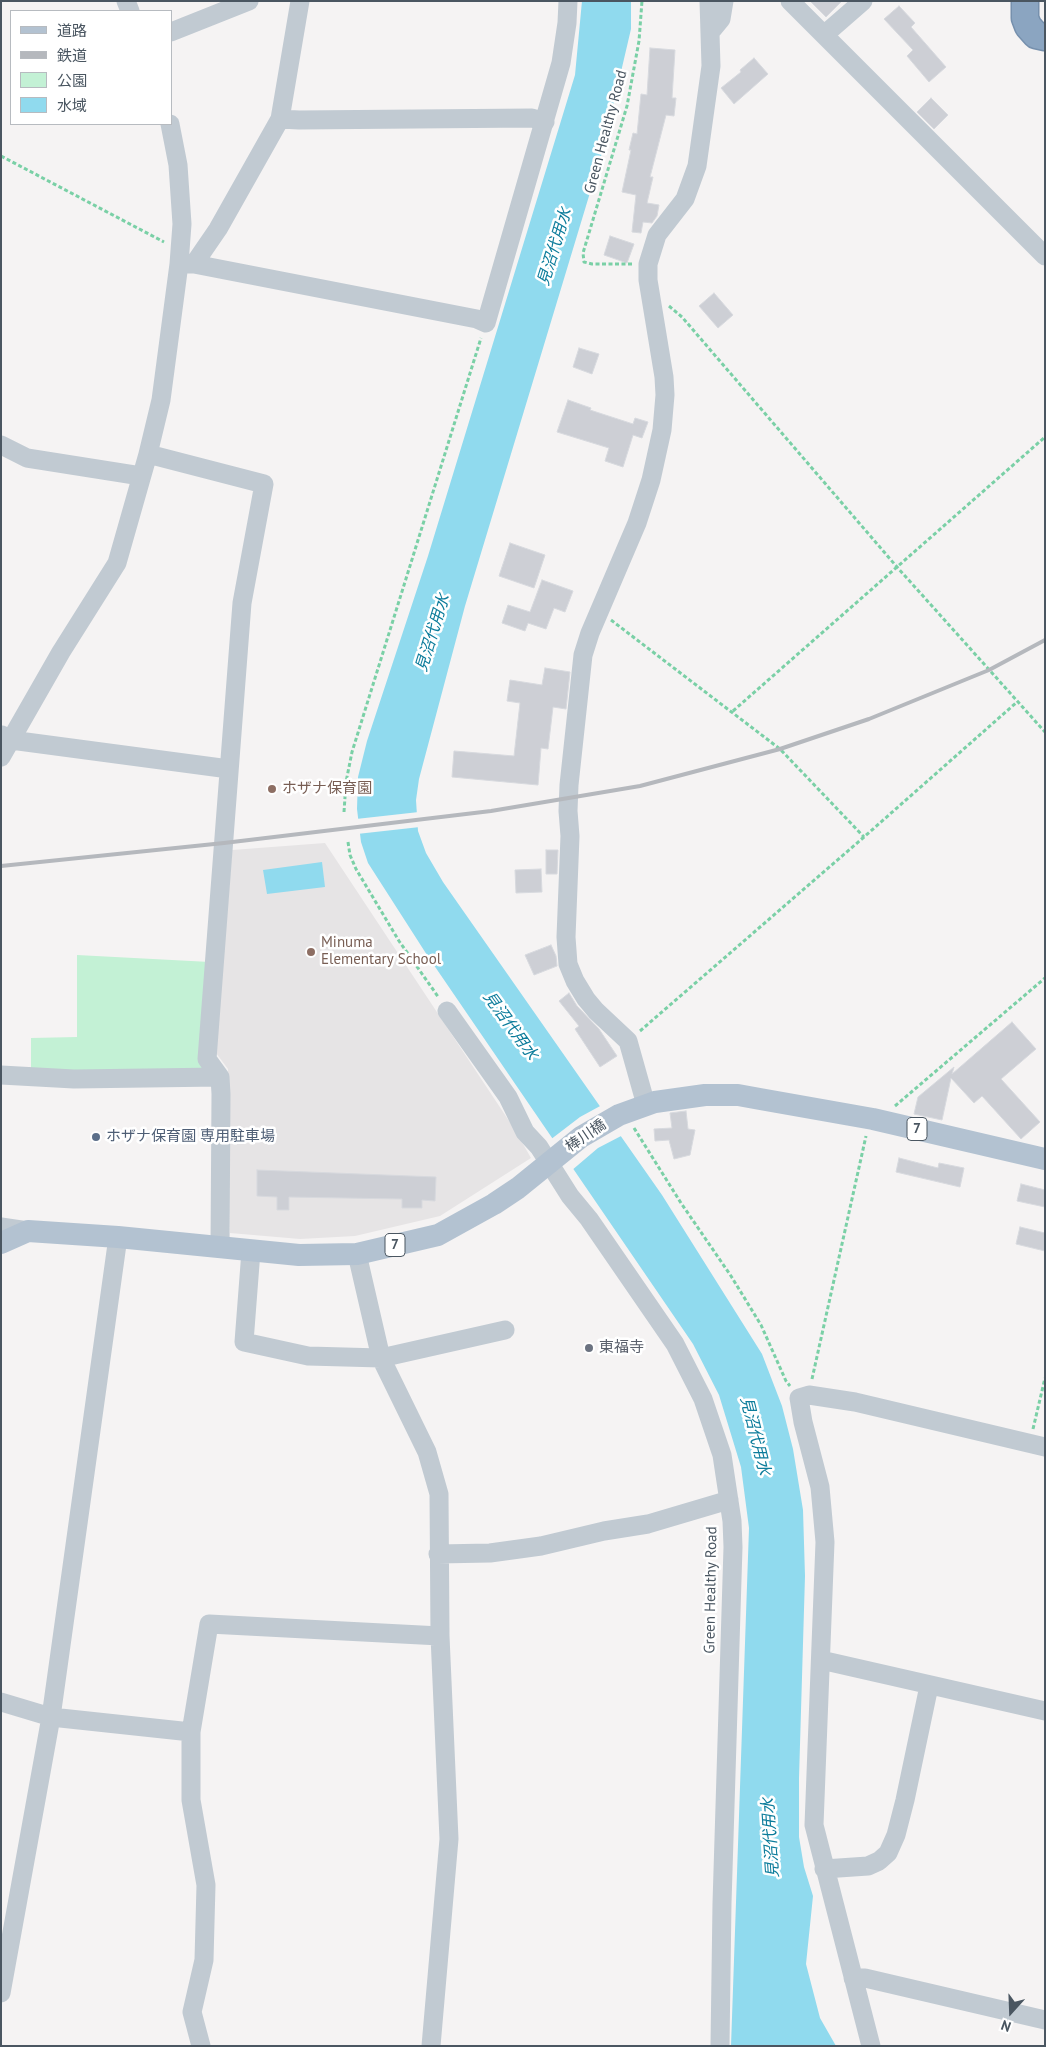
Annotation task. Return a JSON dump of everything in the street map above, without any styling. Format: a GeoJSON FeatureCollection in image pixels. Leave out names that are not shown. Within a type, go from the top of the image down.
{"type":"FeatureCollection","features":[{"type":"Feature","properties":{"kind":"highway"},"geometry":{"type":"LineString","coordinates":[[1025,1],[1025,18],[1028,26],[1036,35],[1045,37]]}},
{"type":"Feature","properties":{"kind":"main road","name":"7"},"geometry":{"type":"LineString","coordinates":[[630,1111],[692,1096],[738,1096],[879,1121],[1045,1159]]}},
{"type":"Feature","properties":{"kind":"main road","name":"棒川橋"},"geometry":{"type":"LineString","coordinates":[[551,1161],[586,1133],[630,1111]]}},
{"type":"Feature","properties":{"kind":"main road","name":"7"},"geometry":{"type":"LineString","coordinates":[[1,1243],[28,1231],[118,1237],[299,1256],[357,1254],[438,1235],[494,1204],[551,1161]]}},
{"type":"Feature","properties":{"kind":"street"},"geometry":{"type":"LineString","coordinates":[[172,32],[249,1]]}},
{"type":"Feature","properties":{"kind":"street"},"geometry":{"type":"LineString","coordinates":[[184,259],[218,229],[280,119],[300,1]]}},
{"type":"Feature","properties":{"kind":"street"},"geometry":{"type":"LineString","coordinates":[[184,259],[477,319],[486,323],[545,122],[560,63],[567,23],[568,1]]}},
{"type":"Feature","properties":{"kind":"street"},"geometry":{"type":"LineString","coordinates":[[630,1111],[628,1041],[586,999],[571,972],[566,950],[569,785],[583,655],[599,611],[637,523],[662,430],[665,413],[664,377],[651,297],[648,264],[657,235],[685,199],[697,166],[711,66],[709,1]]}},
{"type":"Feature","properties":{"kind":"street"},"geometry":{"type":"LineString","coordinates":[[711,31],[721,19],[724,1]]}},
{"type":"Feature","properties":{"kind":"street"},"geometry":{"type":"LineString","coordinates":[[790,1],[1045,256]]}},
{"type":"Feature","properties":{"kind":"street"},"geometry":{"type":"LineString","coordinates":[[824,35],[863,1]]}},
{"type":"Feature","properties":{"kind":"street"},"geometry":{"type":"LineString","coordinates":[[280,119],[532,118],[545,122]]}},
{"type":"Feature","properties":{"kind":"street"},"geometry":{"type":"LineString","coordinates":[[1,757],[6,737],[117,563],[148,454],[161,400],[184,259],[181,194],[170,125]]}},
{"type":"Feature","properties":{"kind":"street"},"geometry":{"type":"LineString","coordinates":[[1,445],[27,458],[141,476]]}},
{"type":"Feature","properties":{"kind":"street"},"geometry":{"type":"LineString","coordinates":[[148,454],[264,484],[242,603],[207,1059],[220,1076],[220,1248]]}},
{"type":"Feature","properties":{"kind":"street"},"geometry":{"type":"LineString","coordinates":[[6,737],[229,769]]}},
{"type":"Feature","properties":{"kind":"street"},"geometry":{"type":"LineString","coordinates":[[447,1011],[508,1097],[525,1132],[551,1161],[675,1344],[688,1367],[718,1440],[732,1521],[733,1556],[722,1902],[720,2046]]}},
{"type":"Feature","properties":{"kind":"street"},"geometry":{"type":"LineString","coordinates":[[1,1075],[74,1079],[220,1076]]}},
{"type":"Feature","properties":{"kind":"street"},"geometry":{"type":"LineString","coordinates":[[1,1227],[28,1231]]}},
{"type":"Feature","properties":{"kind":"street"},"geometry":{"type":"LineString","coordinates":[[1,1992],[51,1717],[118,1237]]}},
{"type":"Feature","properties":{"kind":"street"},"geometry":{"type":"LineString","coordinates":[[251,1251],[244,1342],[308,1356],[381,1358],[505,1330]]}},
{"type":"Feature","properties":{"kind":"street"},"geometry":{"type":"LineString","coordinates":[[357,1254],[381,1358],[429,1461],[439,1494],[440,1636],[448,1839],[431,2046]]}},
{"type":"Feature","properties":{"kind":"street"},"geometry":{"type":"LineString","coordinates":[[871,2046],[814,1825],[825,1542],[820,1488],[803,1422],[804,1396],[855,1402],[1037,1446]]}},
{"type":"Feature","properties":{"kind":"street"},"geometry":{"type":"LineString","coordinates":[[438,1554],[490,1553],[542,1546],[604,1531],[648,1524],[729,1500]]}},
{"type":"Feature","properties":{"kind":"street"},"geometry":{"type":"LineString","coordinates":[[202,2046],[192,2012],[204,1960],[206,1885],[191,1800],[191,1732],[209,1624],[440,1636]]}},
{"type":"Feature","properties":{"kind":"street"},"geometry":{"type":"LineString","coordinates":[[821,1660],[1045,1711]]}},
{"type":"Feature","properties":{"kind":"street"},"geometry":{"type":"LineString","coordinates":[[824,1869],[868,1866],[879,1861],[888,1853],[896,1835],[905,1800],[929,1686]]}},
{"type":"Feature","properties":{"kind":"street"},"geometry":{"type":"LineString","coordinates":[[1,1702],[51,1717],[191,1732]]}},
{"type":"Feature","properties":{"kind":"street"},"geometry":{"type":"LineString","coordinates":[[853,1978],[865,1978],[1045,2020]]}},
{"type":"Feature","properties":{"kind":"path","name":"Green Healthy Road"},"geometry":{"type":"LineString","coordinates":[[642,1],[638,48],[622,125],[584,253],[584,262],[592,264],[648,264]]}},
{"type":"Feature","properties":{"kind":"path"},"geometry":{"type":"LineString","coordinates":[[1,156],[184,259]]}},
{"type":"Feature","properties":{"kind":"path"},"geometry":{"type":"LineString","coordinates":[[651,297],[672,307],[682,317],[897,567],[1045,732]]}},
{"type":"Feature","properties":{"kind":"path"},"geometry":{"type":"LineString","coordinates":[[344,812],[346,782],[352,752],[486,323]]}},
{"type":"Feature","properties":{"kind":"path"},"geometry":{"type":"LineString","coordinates":[[732,711],[1045,437]]}},
{"type":"Feature","properties":{"kind":"path"},"geometry":{"type":"LineString","coordinates":[[599,611],[732,711],[792,760],[864,837]]}},
{"type":"Feature","properties":{"kind":"path"},"geometry":{"type":"LineString","coordinates":[[628,1041],[1017,702]]}},
{"type":"Feature","properties":{"kind":"path"},"geometry":{"type":"LineString","coordinates":[[348,842],[350,855],[356,870],[400,941],[447,1011]]}},
{"type":"Feature","properties":{"kind":"path"},"geometry":{"type":"LineString","coordinates":[[630,1111],[653,1160],[731,1276],[761,1325],[786,1381],[804,1396],[879,1121],[1045,978]]}},
{"type":"Feature","properties":{"kind":"path"},"geometry":{"type":"LineString","coordinates":[[1037,1446],[1045,1378]]}},
{"type":"Feature","properties":{"kind":"shaded area","name":"Minuma Elementary School"},"geometry":{"type":"Polygon","coordinates":[[[325,843],[515,1130],[531,1158],[440,1216],[355,1236],[300,1239],[230,1233],[228,1069],[216,1053],[232,850],[325,843]]]}},
{"type":"Feature","properties":{"kind":"green space"},"geometry":{"type":"Polygon","coordinates":[[[77,955],[210,962],[202,1072],[31,1072],[31,1038],[77,1037],[77,955]]]}},
{"type":"Feature","properties":{"kind":"water","name":"見沼代用水"},"geometry":{"type":"Polygon","coordinates":[[[582,1],[631,1],[631,29],[602,153],[465,606],[419,779],[416,800],[418,831],[426,853],[443,882],[662,1195],[762,1354],[782,1406],[793,1449],[803,1510],[805,1576],[799,1837],[804,1867],[813,1896],[806,1964],[820,2018],[836,2046],[731,2046],[749,1528],[741,1467],[719,1395],[693,1344],[427,955],[368,863],[361,842],[357,809],[358,777],[367,741],[428,556],[575,75],[582,1]]]}},
{"type":"Feature","properties":{"kind":"water"},"geometry":{"type":"Polygon","coordinates":[[[322,862],[325,887],[267,894],[263,870],[322,862]]]}},
{"type":"Feature","properties":{"kind":"pier"},"geometry":{"type":"Polygon","coordinates":[[[419,812],[420,827],[357,834],[356,819],[419,812]]]}},
{"type":"Feature","properties":{"kind":"pier"},"geometry":{"type":"Polygon","coordinates":[[[602,1105],[623,1135],[598,1148],[571,1171],[550,1140],[580,1117],[602,1105]]]}},
{"type":"Feature","properties":{"kind":"building"},"geometry":{"type":"Polygon","coordinates":[[[810,1],[842,1],[826,17],[810,1]]]}},
{"type":"Feature","properties":{"kind":"building"},"geometry":{"type":"Polygon","coordinates":[[[899,6],[915,23],[911,27],[946,67],[929,82],[907,56],[913,50],[884,19],[899,6]]]}},
{"type":"Feature","properties":{"kind":"building"},"geometry":{"type":"Polygon","coordinates":[[[650,48],[675,50],[672,98],[676,98],[674,116],[666,115],[650,177],[653,177],[647,203],[659,205],[657,216],[652,223],[643,222],[641,233],[632,232],[636,195],[622,192],[633,133],[637,134],[641,94],[647,95],[650,48]]]}},
{"type":"Feature","properties":{"kind":"building"},"geometry":{"type":"Polygon","coordinates":[[[754,58],[768,74],[734,104],[721,88],[741,72],[740,70],[754,58]]]}},
{"type":"Feature","properties":{"kind":"building"},"geometry":{"type":"Polygon","coordinates":[[[931,98],[948,115],[934,129],[917,112],[931,98]]]}},
{"type":"Feature","properties":{"kind":"building"},"geometry":{"type":"Polygon","coordinates":[[[610,236],[634,244],[627,263],[604,255],[610,236]]]}},
{"type":"Feature","properties":{"kind":"building"},"geometry":{"type":"Polygon","coordinates":[[[714,293],[733,315],[718,328],[699,306],[714,293]]]}},
{"type":"Feature","properties":{"kind":"building"},"geometry":{"type":"Polygon","coordinates":[[[579,348],[599,354],[592,374],[573,367],[579,348]]]}},
{"type":"Feature","properties":{"kind":"building"},"geometry":{"type":"Polygon","coordinates":[[[568,400],[591,408],[590,410],[633,424],[635,418],[648,422],[642,438],[633,435],[623,467],[605,461],[609,448],[557,432],[568,400]]]}},
{"type":"Feature","properties":{"kind":"building"},"geometry":{"type":"Polygon","coordinates":[[[510,543],[545,555],[534,588],[499,576],[510,543]]]}},
{"type":"Feature","properties":{"kind":"building"},"geometry":{"type":"Polygon","coordinates":[[[542,580],[573,591],[565,612],[554,608],[546,629],[528,623],[525,631],[502,623],[508,605],[530,612],[542,580]]]}},
{"type":"Feature","properties":{"kind":"building"},"geometry":{"type":"Polygon","coordinates":[[[545,668],[570,672],[566,709],[553,707],[548,749],[541,748],[538,785],[452,777],[454,751],[514,756],[520,703],[507,701],[510,680],[542,685],[545,668]]]}},
{"type":"Feature","properties":{"kind":"building"},"geometry":{"type":"Polygon","coordinates":[[[546,850],[558,850],[557,874],[546,874],[546,850]]]}},
{"type":"Feature","properties":{"kind":"building"},"geometry":{"type":"Polygon","coordinates":[[[541,869],[542,892],[516,893],[515,870],[541,869]]]}},
{"type":"Feature","properties":{"kind":"building"},"geometry":{"type":"Polygon","coordinates":[[[551,945],[556,956],[557,966],[534,975],[525,955],[551,945]]]}},
{"type":"Feature","properties":{"kind":"building"},"geometry":{"type":"Polygon","coordinates":[[[569,993],[577,1006],[599,1029],[617,1056],[600,1067],[575,1029],[579,1026],[559,1001],[569,993]]]}},
{"type":"Feature","properties":{"kind":"building"},"geometry":{"type":"Polygon","coordinates":[[[1012,1022],[1036,1049],[1001,1079],[1040,1122],[1021,1139],[982,1096],[974,1103],[951,1078],[942,1120],[914,1114],[918,1097],[954,1067],[952,1074],[1012,1022]]]}},
{"type":"Feature","properties":{"kind":"building"},"geometry":{"type":"Polygon","coordinates":[[[686,1111],[688,1129],[695,1130],[690,1155],[674,1159],[669,1140],[655,1141],[654,1129],[672,1128],[670,1113],[686,1111]]]}},
{"type":"Feature","properties":{"kind":"building"},"geometry":{"type":"Polygon","coordinates":[[[899,1158],[938,1168],[939,1163],[964,1168],[960,1187],[896,1172],[899,1158]]]}},
{"type":"Feature","properties":{"kind":"building"},"geometry":{"type":"Polygon","coordinates":[[[257,1170],[436,1177],[435,1201],[422,1200],[422,1208],[402,1208],[402,1199],[289,1197],[289,1210],[277,1210],[277,1197],[257,1196],[257,1170]]]}},
{"type":"Feature","properties":{"kind":"building"},"geometry":{"type":"Polygon","coordinates":[[[1021,1184],[1045,1190],[1045,1207],[1017,1201],[1021,1184]]]}},
{"type":"Feature","properties":{"kind":"building"},"geometry":{"type":"Polygon","coordinates":[[[1020,1227],[1045,1233],[1045,1251],[1016,1244],[1020,1227]]]}},
{"type":"Feature","properties":{"kind":"railway"},"geometry":{"type":"LineString","coordinates":[[1,866],[224,843],[491,811],[640,786],[780,749],[869,719],[989,670],[1045,640]]}},
{"type":"Feature","properties":{"kind":"place","name":"ホザナ保育園"},"geometry":{"type":"Point","coordinates":[272,789]}},
{"type":"Feature","properties":{"kind":"place","name":"Minuma Elementary School"},"geometry":{"type":"Point","coordinates":[311,952]}},
{"type":"Feature","properties":{"kind":"place","name":"ホザナ保育園 専用駐車場"},"geometry":{"type":"Point","coordinates":[96,1137]}},
{"type":"Feature","properties":{"kind":"place","name":"東福寺"},"geometry":{"type":"Point","coordinates":[589,1348]}}]}
